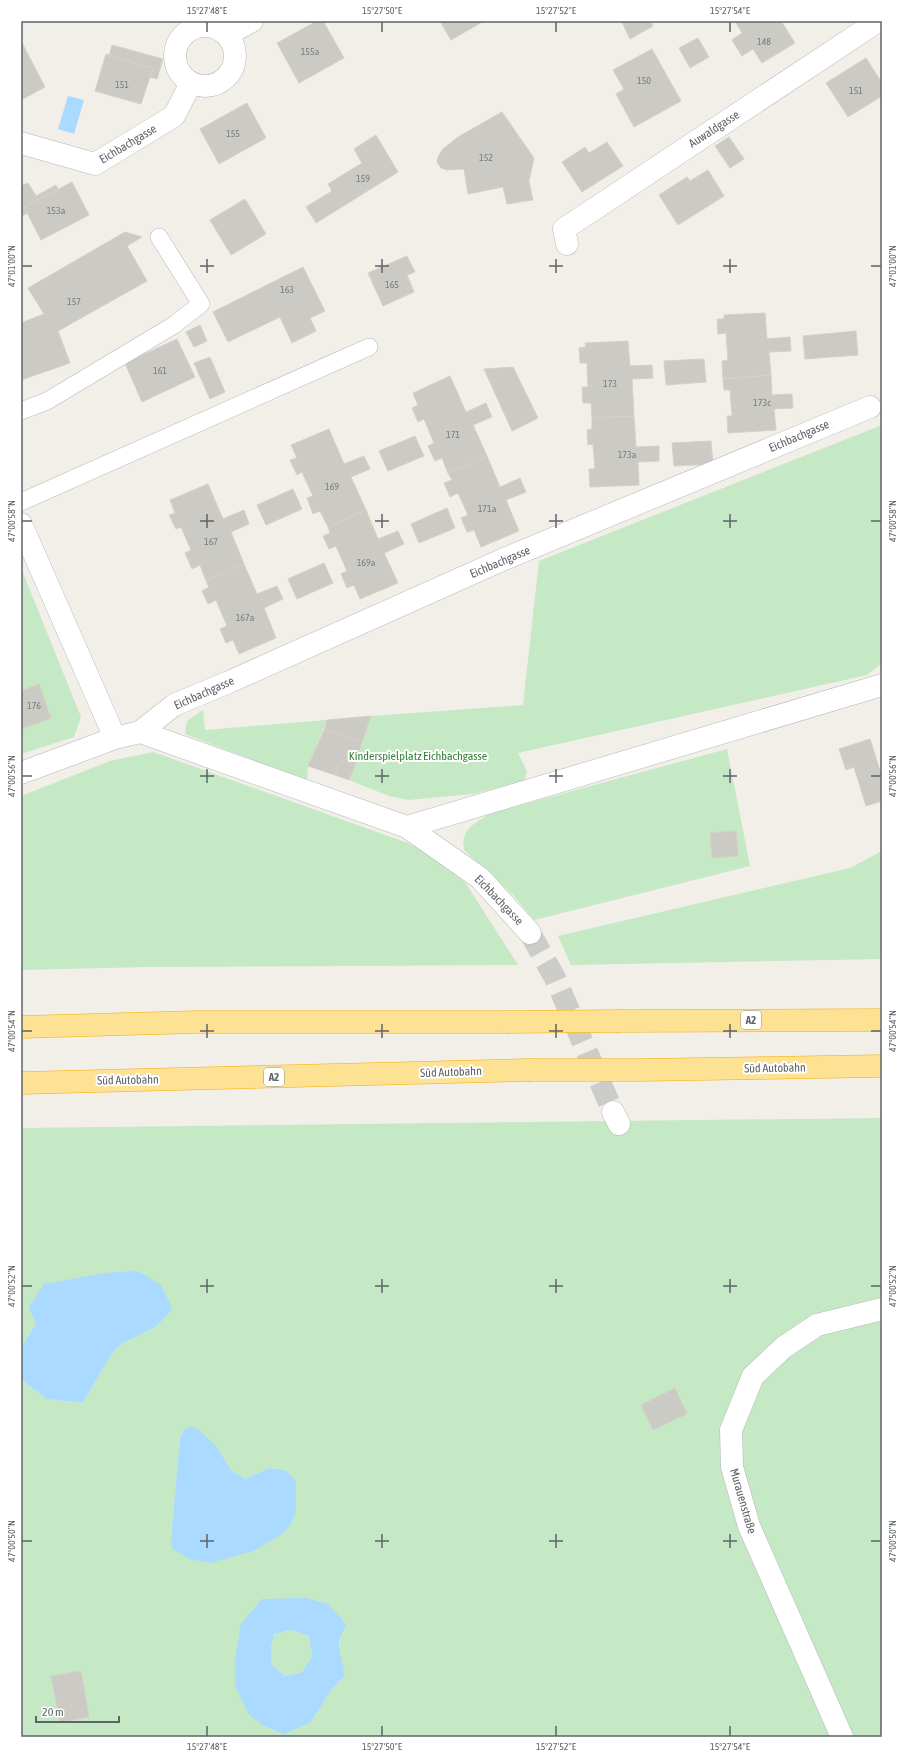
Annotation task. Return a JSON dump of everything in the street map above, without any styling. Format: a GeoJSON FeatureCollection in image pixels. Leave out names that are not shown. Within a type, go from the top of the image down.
{"type":"FeatureCollection","features":[{"type":"Feature","properties":{"kind":"highway","name":"A2"},"geometry":{"type":"LineString","coordinates":[[21,1027],[197,1022],[882,1020]]}},
{"type":"Feature","properties":{"kind":"highway","name":"Süd Autobahn"},"geometry":{"type":"LineString","coordinates":[[21,1082],[528,1070],[641,1070],[882,1066]]}},
{"type":"Feature","properties":{"kind":"street"},"geometry":{"type":"LineString","coordinates":[[227,35],[252,21]]}},
{"type":"Feature","properties":{"kind":"street","name":"Auwaldgasse"},"geometry":{"type":"LineString","coordinates":[[567,244],[564,229],[878,21]]}},
{"type":"Feature","properties":{"kind":"street"},"geometry":{"type":"LineString","coordinates":[[203,26],[219,29],[227,35],[232,43],[235,57],[232,70],[226,78],[209,86],[200,86],[191,83],[183,77],[174,57],[176,47],[181,38],[188,31],[203,26]]}},
{"type":"Feature","properties":{"kind":"street","name":"Eichbachgasse"},"geometry":{"type":"LineString","coordinates":[[21,143],[95,164],[174,116],[191,83]]}},
{"type":"Feature","properties":{"kind":"street","name":"Eichbachgasse"},"geometry":{"type":"LineString","coordinates":[[21,773],[116,738],[140,732],[174,705],[229,682],[502,560],[870,407]]}},
{"type":"Feature","properties":{"kind":"street"},"geometry":{"type":"LineString","coordinates":[[21,524],[116,738]]}},
{"type":"Feature","properties":{"kind":"street"},"geometry":{"type":"LineString","coordinates":[[407,828],[882,685]]}},
{"type":"Feature","properties":{"kind":"street","name":"Eichbachgasse"},"geometry":{"type":"LineString","coordinates":[[140,732],[407,828],[480,878],[530,934]]}},
{"type":"Feature","properties":{"kind":"street","name":"Murauenstraße"},"geometry":{"type":"LineString","coordinates":[[842,1737],[780,1601],[748,1526],[732,1467],[731,1430],[753,1376],[784,1347],[817,1325],[882,1309]]}},
{"type":"Feature","properties":{"kind":"lane"},"geometry":{"type":"LineString","coordinates":[[21,411],[47,401],[174,325],[201,304],[159,237]]}},
{"type":"Feature","properties":{"kind":"lane"},"geometry":{"type":"LineString","coordinates":[[21,502],[369,347]]}},
{"type":"Feature","properties":{"kind":"green space","name":"Kinderspielplatz Eichbachgasse"},"geometry":{"type":"Polygon","coordinates":[[[882,425],[882,663],[867,675],[518,753],[527,771],[524,781],[473,794],[408,800],[389,796],[349,780],[371,716],[523,705],[539,561],[882,425]]]}},
{"type":"Feature","properties":{"kind":"green space"},"geometry":{"type":"Polygon","coordinates":[[[21,568],[81,717],[74,737],[21,754],[21,568]]]}},
{"type":"Feature","properties":{"kind":"green space"},"geometry":{"type":"Polygon","coordinates":[[[203,710],[205,730],[327,720],[308,766],[307,781],[185,734],[187,721],[203,710]]]}},
{"type":"Feature","properties":{"kind":"green space"},"geometry":{"type":"Polygon","coordinates":[[[727,749],[750,866],[534,920],[513,895],[464,850],[464,837],[466,832],[488,814],[727,749]]]}},
{"type":"Feature","properties":{"kind":"green space"},"geometry":{"type":"Polygon","coordinates":[[[153,752],[416,846],[465,882],[518,965],[146,967],[21,970],[21,796],[110,761],[153,752]]]}},
{"type":"Feature","properties":{"kind":"green space"},"geometry":{"type":"Polygon","coordinates":[[[882,851],[882,959],[571,965],[558,936],[850,868],[882,851]]]}},
{"type":"Feature","properties":{"kind":"green space"},"geometry":{"type":"Polygon","coordinates":[[[882,1118],[882,1737],[21,1737],[21,1379],[46,1399],[83,1403],[115,1350],[127,1341],[154,1327],[166,1316],[172,1307],[36,1324],[21,1347],[21,1128],[882,1118]],[[184,1430],[180,1438],[171,1539],[296,1480],[285,1470],[269,1468],[245,1479],[231,1470],[217,1447],[184,1430]],[[241,1624],[311,1722],[332,1689],[345,1676],[339,1651],[341,1633],[241,1624]]]}},
{"type":"Feature","properties":{"kind":"green space"},"geometry":{"type":"Polygon","coordinates":[[[291,1630],[309,1636],[312,1656],[302,1672],[285,1676],[271,1664],[271,1647],[274,1634],[291,1630]]]}},
{"type":"Feature","properties":{"kind":"water"},"geometry":{"type":"Polygon","coordinates":[[[68,96],[84,100],[74,134],[58,129],[68,96]]]}},
{"type":"Feature","properties":{"kind":"water"},"geometry":{"type":"Polygon","coordinates":[[[138,1271],[161,1285],[172,1308],[160,1323],[148,1331],[127,1341],[115,1350],[83,1403],[46,1399],[21,1379],[21,1347],[36,1324],[29,1307],[44,1284],[105,1273],[138,1271]]]}},
{"type":"Feature","properties":{"kind":"water"},"geometry":{"type":"Polygon","coordinates":[[[191,1426],[199,1430],[217,1447],[231,1470],[245,1479],[269,1468],[285,1470],[296,1480],[296,1512],[291,1524],[282,1534],[253,1551],[210,1563],[189,1559],[172,1548],[171,1539],[180,1438],[184,1430],[191,1426]]]}},
{"type":"Feature","properties":{"kind":"water"},"geometry":{"type":"Polygon","coordinates":[[[306,1598],[328,1604],[346,1626],[342,1633],[339,1645],[345,1676],[332,1689],[311,1722],[284,1734],[264,1726],[249,1715],[235,1686],[235,1659],[241,1624],[262,1599],[306,1598]],[[291,1630],[274,1634],[271,1647],[271,1664],[285,1676],[302,1672],[312,1656],[309,1636],[291,1630]]]}},
{"type":"Feature","properties":{"kind":"building"},"geometry":{"type":"Polygon","coordinates":[[[317,21],[323,21],[344,58],[299,83],[277,43],[317,21]]]}},
{"type":"Feature","properties":{"kind":"building"},"geometry":{"type":"Polygon","coordinates":[[[440,21],[484,21],[451,40],[440,21]]]}},
{"type":"Feature","properties":{"kind":"building"},"geometry":{"type":"Polygon","coordinates":[[[650,21],[653,26],[630,39],[622,22],[650,21]]]}},
{"type":"Feature","properties":{"kind":"building"},"geometry":{"type":"Polygon","coordinates":[[[735,21],[781,21],[795,43],[762,63],[753,49],[742,56],[732,40],[742,33],[735,21]]]}},
{"type":"Feature","properties":{"kind":"building"},"geometry":{"type":"Polygon","coordinates":[[[698,38],[709,57],[690,68],[679,48],[698,38]]]}},
{"type":"Feature","properties":{"kind":"building"},"geometry":{"type":"Polygon","coordinates":[[[21,41],[45,87],[21,100],[21,41]]]}},
{"type":"Feature","properties":{"kind":"building"},"geometry":{"type":"Polygon","coordinates":[[[112,45],[163,59],[157,79],[150,77],[153,68],[109,56],[112,45]]]}},
{"type":"Feature","properties":{"kind":"building"},"geometry":{"type":"Polygon","coordinates":[[[652,49],[681,101],[634,127],[616,94],[624,89],[613,70],[652,49]]]}},
{"type":"Feature","properties":{"kind":"building"},"geometry":{"type":"Polygon","coordinates":[[[106,54],[153,68],[141,104],[95,91],[106,54]]]}},
{"type":"Feature","properties":{"kind":"building"},"geometry":{"type":"Polygon","coordinates":[[[866,58],[882,83],[882,96],[848,117],[826,83],[866,58]]]}},
{"type":"Feature","properties":{"kind":"building"},"geometry":{"type":"Polygon","coordinates":[[[247,103],[266,138],[219,164],[200,129],[247,103]]]}},
{"type":"Feature","properties":{"kind":"building"},"geometry":{"type":"Polygon","coordinates":[[[502,112],[534,158],[529,181],[533,200],[507,204],[503,187],[468,194],[464,169],[447,170],[441,168],[437,162],[443,149],[458,137],[502,112]]]}},
{"type":"Feature","properties":{"kind":"building"},"geometry":{"type":"Polygon","coordinates":[[[376,135],[398,172],[316,223],[306,207],[332,191],[328,184],[362,163],[354,149],[376,135]]]}},
{"type":"Feature","properties":{"kind":"building"},"geometry":{"type":"Polygon","coordinates":[[[729,137],[744,159],[730,168],[715,146],[729,137]]]}},
{"type":"Feature","properties":{"kind":"building"},"geometry":{"type":"Polygon","coordinates":[[[607,142],[623,166],[582,192],[562,162],[585,147],[589,153],[607,142]]]}},
{"type":"Feature","properties":{"kind":"building"},"geometry":{"type":"Polygon","coordinates":[[[708,170],[724,196],[678,225],[659,195],[687,177],[690,181],[708,170]]]}},
{"type":"Feature","properties":{"kind":"building"},"geometry":{"type":"Polygon","coordinates":[[[72,182],[89,215],[41,240],[24,207],[72,182]]]}},
{"type":"Feature","properties":{"kind":"building"},"geometry":{"type":"Polygon","coordinates":[[[28,183],[36,196],[56,185],[58,189],[24,207],[28,213],[21,216],[21,186],[28,183]]]}},
{"type":"Feature","properties":{"kind":"building"},"geometry":{"type":"Polygon","coordinates":[[[245,199],[266,234],[231,255],[210,220],[245,199]]]}},
{"type":"Feature","properties":{"kind":"building"},"geometry":{"type":"Polygon","coordinates":[[[125,232],[142,237],[127,246],[147,281],[58,331],[70,363],[21,380],[21,323],[44,314],[28,288],[125,232]]]}},
{"type":"Feature","properties":{"kind":"building"},"geometry":{"type":"Polygon","coordinates":[[[407,256],[415,272],[407,275],[414,292],[383,306],[368,273],[407,256]]]}},
{"type":"Feature","properties":{"kind":"building"},"geometry":{"type":"Polygon","coordinates":[[[303,267],[325,311],[310,318],[316,331],[292,343],[280,317],[228,342],[213,312],[303,267]]]}},
{"type":"Feature","properties":{"kind":"building"},"geometry":{"type":"Polygon","coordinates":[[[765,313],[767,339],[790,337],[791,351],[769,352],[771,375],[723,379],[722,361],[728,360],[726,333],[718,334],[717,319],[724,319],[724,315],[765,313]]]}},
{"type":"Feature","properties":{"kind":"building"},"geometry":{"type":"Polygon","coordinates":[[[200,325],[207,341],[194,347],[186,332],[200,325]]]}},
{"type":"Feature","properties":{"kind":"building"},"geometry":{"type":"Polygon","coordinates":[[[856,331],[858,355],[805,359],[803,336],[856,331]]]}},
{"type":"Feature","properties":{"kind":"building"},"geometry":{"type":"Polygon","coordinates":[[[177,339],[195,377],[142,402],[125,363],[177,339]]]}},
{"type":"Feature","properties":{"kind":"building"},"geometry":{"type":"Polygon","coordinates":[[[628,341],[630,366],[652,365],[653,378],[632,379],[634,416],[592,418],[591,403],[583,403],[582,387],[588,387],[587,363],[580,363],[579,348],[586,347],[585,343],[628,341]]]}},
{"type":"Feature","properties":{"kind":"building"},"geometry":{"type":"Polygon","coordinates":[[[210,357],[225,392],[210,399],[194,363],[210,357]]]}},
{"type":"Feature","properties":{"kind":"building"},"geometry":{"type":"Polygon","coordinates":[[[704,359],[706,382],[666,385],[664,361],[704,359]]]}},
{"type":"Feature","properties":{"kind":"building"},"geometry":{"type":"Polygon","coordinates":[[[513,367],[538,418],[512,431],[484,369],[513,367]]]}},
{"type":"Feature","properties":{"kind":"building"},"geometry":{"type":"Polygon","coordinates":[[[771,375],[772,395],[792,394],[793,408],[774,409],[776,430],[728,433],[727,416],[732,416],[730,390],[724,390],[723,379],[771,375]]]}},
{"type":"Feature","properties":{"kind":"building"},"geometry":{"type":"Polygon","coordinates":[[[450,376],[466,412],[486,403],[492,417],[473,425],[487,456],[448,473],[442,458],[435,461],[428,446],[434,443],[424,419],[418,422],[412,408],[418,405],[413,393],[450,376]]]}},
{"type":"Feature","properties":{"kind":"building"},"geometry":{"type":"Polygon","coordinates":[[[634,416],[636,447],[659,446],[659,461],[638,462],[639,485],[590,487],[589,469],[595,469],[593,444],[588,445],[587,430],[592,429],[592,418],[634,416]]]}},
{"type":"Feature","properties":{"kind":"building"},"geometry":{"type":"Polygon","coordinates":[[[329,429],[344,464],[364,456],[370,469],[351,477],[366,510],[328,527],[320,511],[313,514],[307,498],[313,496],[302,472],[297,475],[290,460],[297,458],[291,445],[329,429]]]}},
{"type":"Feature","properties":{"kind":"building"},"geometry":{"type":"Polygon","coordinates":[[[415,436],[424,456],[388,471],[379,451],[415,436]]]}},
{"type":"Feature","properties":{"kind":"building"},"geometry":{"type":"Polygon","coordinates":[[[711,441],[713,464],[674,466],[672,443],[711,441]]]}},
{"type":"Feature","properties":{"kind":"building"},"geometry":{"type":"Polygon","coordinates":[[[487,456],[500,487],[520,478],[526,492],[506,500],[519,531],[481,547],[474,530],[467,532],[461,518],[468,515],[458,493],[450,497],[444,483],[452,480],[448,473],[487,456]]]}},
{"type":"Feature","properties":{"kind":"building"},"geometry":{"type":"Polygon","coordinates":[[[208,484],[223,519],[244,510],[249,524],[231,532],[244,564],[206,581],[200,565],[192,569],[185,553],[191,550],[181,527],[176,529],[169,515],[175,513],[170,500],[208,484]]]}},
{"type":"Feature","properties":{"kind":"building"},"geometry":{"type":"Polygon","coordinates":[[[293,489],[302,509],[266,525],[257,505],[293,489]]]}},
{"type":"Feature","properties":{"kind":"building"},"geometry":{"type":"Polygon","coordinates":[[[447,508],[455,528],[419,543],[411,524],[447,508]]]}},
{"type":"Feature","properties":{"kind":"building"},"geometry":{"type":"Polygon","coordinates":[[[366,510],[378,539],[398,531],[404,544],[384,553],[398,583],[360,599],[354,585],[347,588],[341,574],[347,571],[336,546],[329,549],[323,536],[330,533],[328,527],[366,510]]]}},
{"type":"Feature","properties":{"kind":"building"},"geometry":{"type":"Polygon","coordinates":[[[324,563],[333,583],[297,599],[288,579],[324,563]]]}},
{"type":"Feature","properties":{"kind":"building"},"geometry":{"type":"Polygon","coordinates":[[[244,564],[257,594],[277,586],[283,599],[264,608],[276,638],[239,654],[233,640],[226,643],[220,629],[227,626],[216,600],[208,604],[202,591],[209,587],[206,581],[244,564]]]}},
{"type":"Feature","properties":{"kind":"building"},"geometry":{"type":"Polygon","coordinates":[[[39,684],[51,718],[21,729],[21,691],[39,684]]]}},
{"type":"Feature","properties":{"kind":"building"},"geometry":{"type":"Polygon","coordinates":[[[371,716],[362,742],[324,730],[327,720],[371,716]]]}},
{"type":"Feature","properties":{"kind":"building"},"geometry":{"type":"Polygon","coordinates":[[[324,730],[362,742],[355,766],[340,760],[335,775],[308,766],[324,730]]]}},
{"type":"Feature","properties":{"kind":"building"},"geometry":{"type":"Polygon","coordinates":[[[870,739],[882,777],[882,801],[866,806],[854,767],[846,770],[839,749],[870,739]]]}},
{"type":"Feature","properties":{"kind":"building"},"geometry":{"type":"Polygon","coordinates":[[[340,760],[355,766],[349,780],[335,775],[340,760]]]}},
{"type":"Feature","properties":{"kind":"building"},"geometry":{"type":"Polygon","coordinates":[[[736,831],[738,856],[712,858],[710,833],[736,831]]]}},
{"type":"Feature","properties":{"kind":"building"},"geometry":{"type":"Polygon","coordinates":[[[675,1388],[687,1414],[653,1430],[641,1405],[675,1388]]]}},
{"type":"Feature","properties":{"kind":"building"},"geometry":{"type":"Polygon","coordinates":[[[81,1671],[89,1717],[60,1722],[51,1676],[81,1671]]]}},
{"type":"Feature","properties":{"kind":"tunnel"},"geometry":{"type":"LineString","coordinates":[[530,933],[555,978],[613,1112]]}}]}
